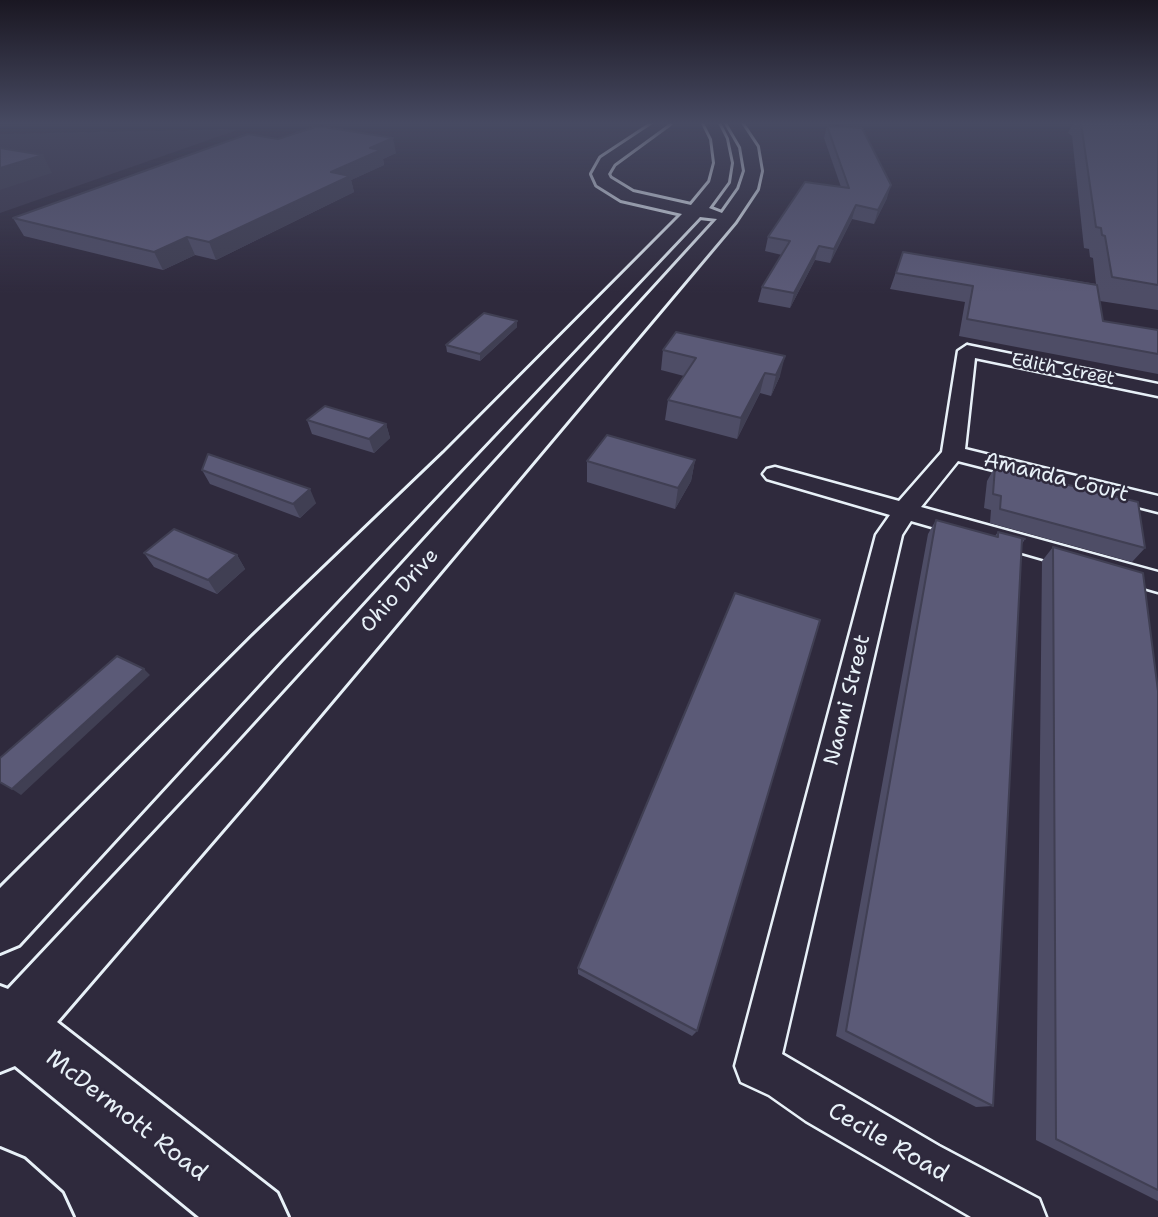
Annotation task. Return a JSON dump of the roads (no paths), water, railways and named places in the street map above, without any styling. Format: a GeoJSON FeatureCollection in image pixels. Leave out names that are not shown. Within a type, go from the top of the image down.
{"type":"FeatureCollection","features":[{"type":"Feature","properties":{"kind":"main road"},"geometry":{"type":"LineString","coordinates":[[602,180],[627,196],[717,216]]}},
{"type":"Feature","properties":{"kind":"main road","name":"Ohio Drive"},"geometry":{"type":"LineString","coordinates":[[4,1028],[241,774],[717,216],[719,180]]}},
{"type":"Feature","properties":{"kind":"main road","name":"Ohio Drive"},"geometry":{"type":"LineString","coordinates":[[0,926],[267,648],[455,460],[543,366],[717,216],[748,188],[750,180]]}},
{"type":"Feature","properties":{"kind":"main road","name":"McDermott Road"},"geometry":{"type":"LineString","coordinates":[[4,1028],[253,1217]]}},
{"type":"Feature","properties":{"kind":"main road"},"geometry":{"type":"LineString","coordinates":[[0,1183],[38,1217]]}},
{"type":"Feature","properties":{"kind":"street","name":"Edith Street"},"geometry":{"type":"LineString","coordinates":[[953,453],[968,351],[1158,390]]}},
{"type":"Feature","properties":{"kind":"street","name":"Amanda Court"},"geometry":{"type":"LineString","coordinates":[[953,453],[1158,504]]}},
{"type":"Feature","properties":{"kind":"street","name":"Naomi Street"},"geometry":{"type":"LineString","coordinates":[[757,1066],[888,535],[905,510],[953,453]]}},
{"type":"Feature","properties":{"kind":"street"},"geometry":{"type":"LineString","coordinates":[[775,474],[1158,582]]}},
{"type":"Feature","properties":{"kind":"street","name":"Cecile Road"},"geometry":{"type":"LineString","coordinates":[[757,1066],[785,1079],[822,1105],[1021,1217]]}}]}
